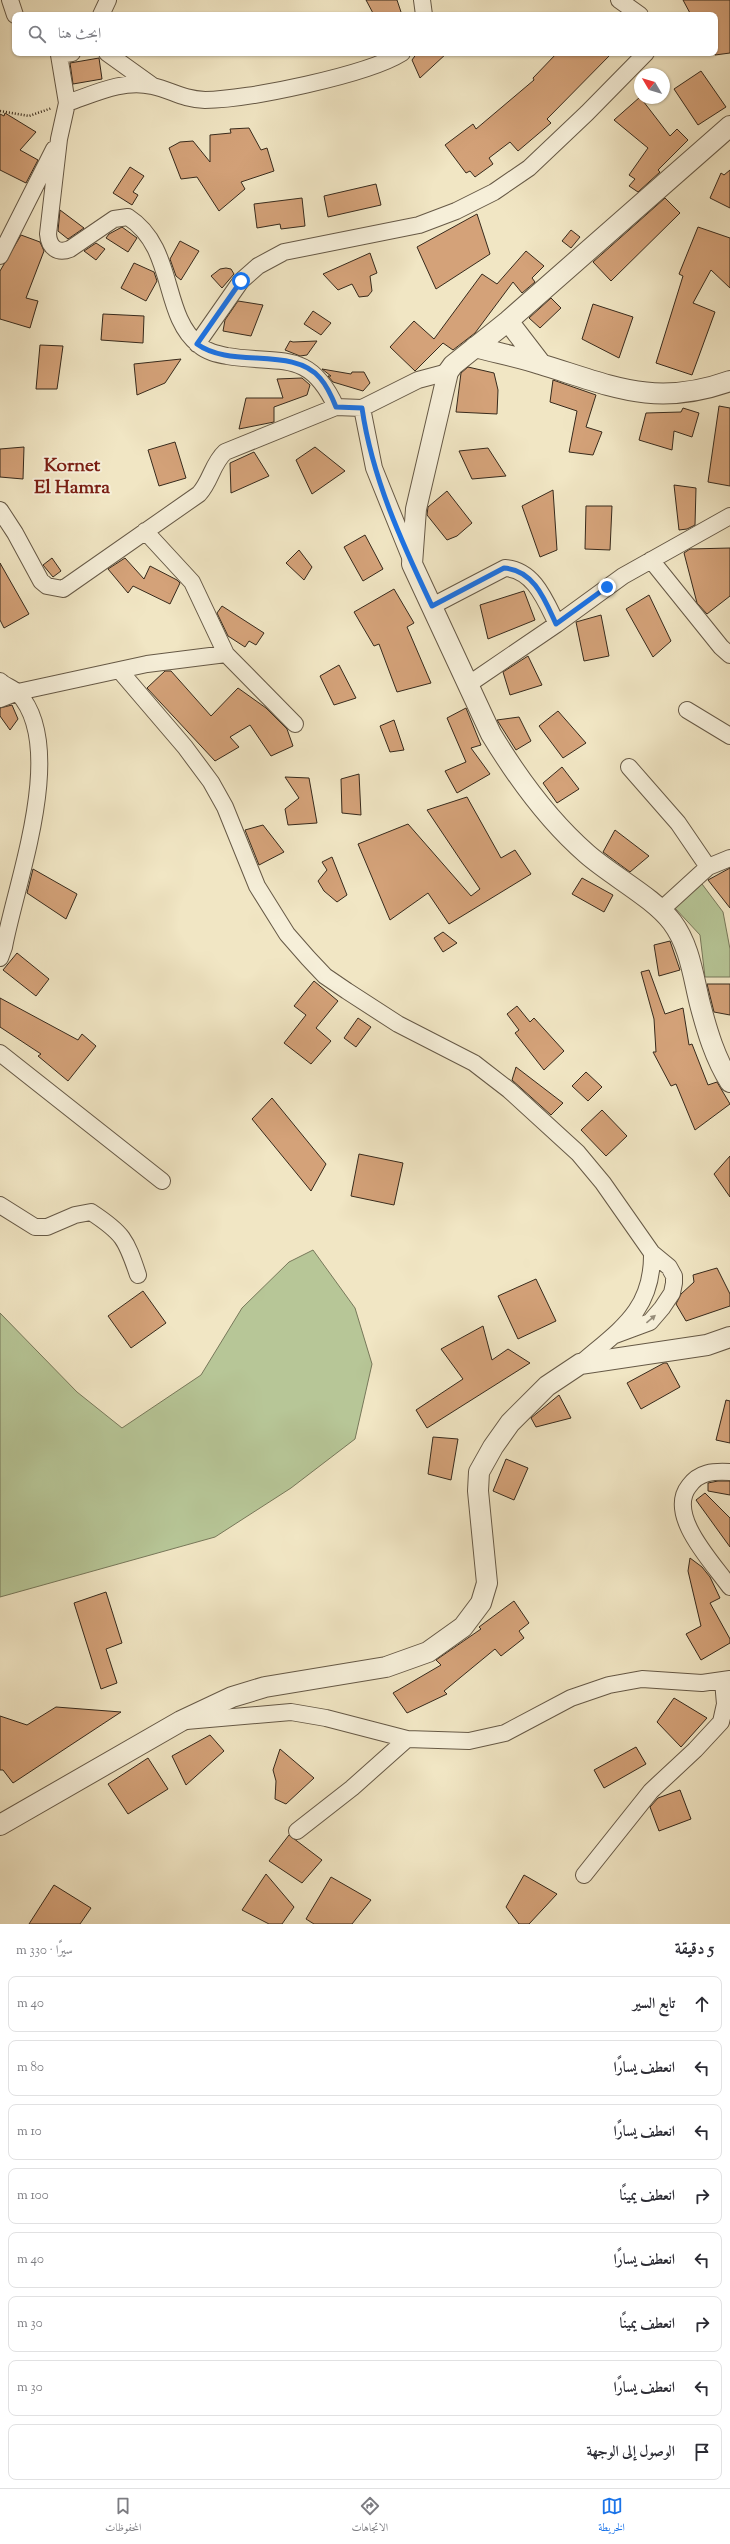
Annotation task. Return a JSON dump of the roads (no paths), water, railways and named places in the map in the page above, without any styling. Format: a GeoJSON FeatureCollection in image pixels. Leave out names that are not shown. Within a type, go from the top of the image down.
{"type":"FeatureCollection","features":[{"type":"Feature","properties":{"kind":"street"},"geometry":{"type":"LineString","coordinates":[[10,0],[14,12]]}},
{"type":"Feature","properties":{"kind":"street"},"geometry":{"type":"LineString","coordinates":[[102,12],[108,0]]}},
{"type":"Feature","properties":{"kind":"street"},"geometry":{"type":"LineString","coordinates":[[422,0],[424,12]]}},
{"type":"Feature","properties":{"kind":"street"},"geometry":{"type":"LineString","coordinates":[[619,0],[636,12]]}},
{"type":"Feature","properties":{"kind":"street"},"geometry":{"type":"LineString","coordinates":[[62,56],[67,103],[59,140],[48,234],[52,246],[56,250],[64,251],[70,249],[114,219],[128,217],[148,234],[162,264],[180,321],[197,344],[215,354],[289,362],[309,369],[319,377],[336,407]]}},
{"type":"Feature","properties":{"kind":"street"},"geometry":{"type":"LineString","coordinates":[[111,56],[153,86],[190,99],[226,98],[288,88],[357,71],[394,56]]}},
{"type":"Feature","properties":{"kind":"street"},"geometry":{"type":"LineString","coordinates":[[197,344],[241,281],[258,266],[284,252],[419,225],[456,211],[494,192],[529,168],[588,113],[643,56]]}},
{"type":"Feature","properties":{"kind":"street"},"geometry":{"type":"LineString","coordinates":[[67,103],[119,85],[153,86]]}},
{"type":"Feature","properties":{"kind":"street"},"geometry":{"type":"LineString","coordinates":[[0,510],[15,533],[41,581],[55,589],[71,586],[145,531],[199,494],[206,487],[216,463],[225,452],[336,407],[362,408],[418,380],[448,372],[730,126]]}},
{"type":"Feature","properties":{"kind":"street"},"geometry":{"type":"LineString","coordinates":[[0,256],[59,140]]}},
{"type":"Feature","properties":{"kind":"street"},"geometry":{"type":"LineString","coordinates":[[508,321],[541,364]]}},
{"type":"Feature","properties":{"kind":"street"},"geometry":{"type":"LineString","coordinates":[[475,347],[541,364],[601,384],[651,394],[675,394],[713,387],[730,381]]}},
{"type":"Feature","properties":{"kind":"street"},"geometry":{"type":"LineString","coordinates":[[412,564],[416,509],[448,372]]}},
{"type":"Feature","properties":{"kind":"street"},"geometry":{"type":"LineString","coordinates":[[362,408],[374,468],[412,564],[491,734],[507,761],[550,815],[586,853],[615,878],[662,910],[681,935],[688,954],[709,1038],[730,1082]]}},
{"type":"Feature","properties":{"kind":"street"},"geometry":{"type":"LineString","coordinates":[[469,684],[623,576],[730,516]]}},
{"type":"Feature","properties":{"kind":"street"},"geometry":{"type":"LineString","coordinates":[[145,531],[192,582],[226,654],[295,724]]}},
{"type":"Feature","properties":{"kind":"street"},"geometry":{"type":"LineString","coordinates":[[651,560],[717,642],[730,655]]}},
{"type":"Feature","properties":{"kind":"street"},"geometry":{"type":"LineString","coordinates":[[432,606],[504,568],[514,569],[520,570],[530,579],[556,624]]}},
{"type":"Feature","properties":{"kind":"street"},"geometry":{"type":"LineString","coordinates":[[0,699],[18,692],[147,664],[226,654]]}},
{"type":"Feature","properties":{"kind":"street"},"geometry":{"type":"LineString","coordinates":[[120,671],[185,747],[211,782],[226,806],[235,836],[257,886],[288,934],[308,958],[325,976],[347,991],[398,1024],[474,1063],[509,1090],[578,1153],[603,1184],[652,1253],[669,1267],[674,1276],[672,1293],[650,1322],[615,1335]]}},
{"type":"Feature","properties":{"kind":"street"},"geometry":{"type":"LineString","coordinates":[[0,681],[18,692],[32,716],[39,735],[39,789],[1,949]]}},
{"type":"Feature","properties":{"kind":"street"},"geometry":{"type":"LineString","coordinates":[[687,710],[730,736]]}},
{"type":"Feature","properties":{"kind":"street"},"geometry":{"type":"LineString","coordinates":[[629,767],[678,823],[708,868]]}},
{"type":"Feature","properties":{"kind":"street"},"geometry":{"type":"LineString","coordinates":[[662,910],[708,868],[730,858]]}},
{"type":"Feature","properties":{"kind":"street"},"geometry":{"type":"LineString","coordinates":[[0,1053],[162,1181]]}},
{"type":"Feature","properties":{"kind":"street"},"geometry":{"type":"LineString","coordinates":[[0,1205],[35,1227],[47,1227],[74,1215],[92,1212],[120,1233],[130,1252],[138,1275]]}},
{"type":"Feature","properties":{"kind":"street"},"geometry":{"type":"LineString","coordinates":[[0,1825],[181,1721],[232,1697],[265,1687],[386,1667],[428,1652],[463,1627],[481,1602],[487,1583],[478,1491],[479,1472],[493,1447],[510,1423],[547,1386],[580,1364],[615,1335],[645,1298],[652,1271],[652,1253]]}},
{"type":"Feature","properties":{"kind":"street"},"geometry":{"type":"LineString","coordinates":[[580,1364],[706,1345],[730,1337]]}},
{"type":"Feature","properties":{"kind":"street"},"geometry":{"type":"LineString","coordinates":[[730,1472],[705,1473],[692,1481],[682,1497],[682,1508],[684,1520],[696,1540],[730,1587]]}},
{"type":"Feature","properties":{"kind":"street"},"geometry":{"type":"LineString","coordinates":[[181,1721],[291,1712],[326,1718],[407,1739],[469,1741],[504,1733],[571,1698],[609,1685],[642,1679],[702,1683],[726,1680],[725,1704],[721,1722],[695,1750],[651,1792],[584,1875]]}},
{"type":"Feature","properties":{"kind":"street"},"geometry":{"type":"LineString","coordinates":[[297,1831],[352,1788],[407,1739]]}},
{"type":"Feature","properties":{"kind":"district","name":"Kornet El Hamra"},"geometry":{"type":"Point","coordinates":[72,475]}}]}
